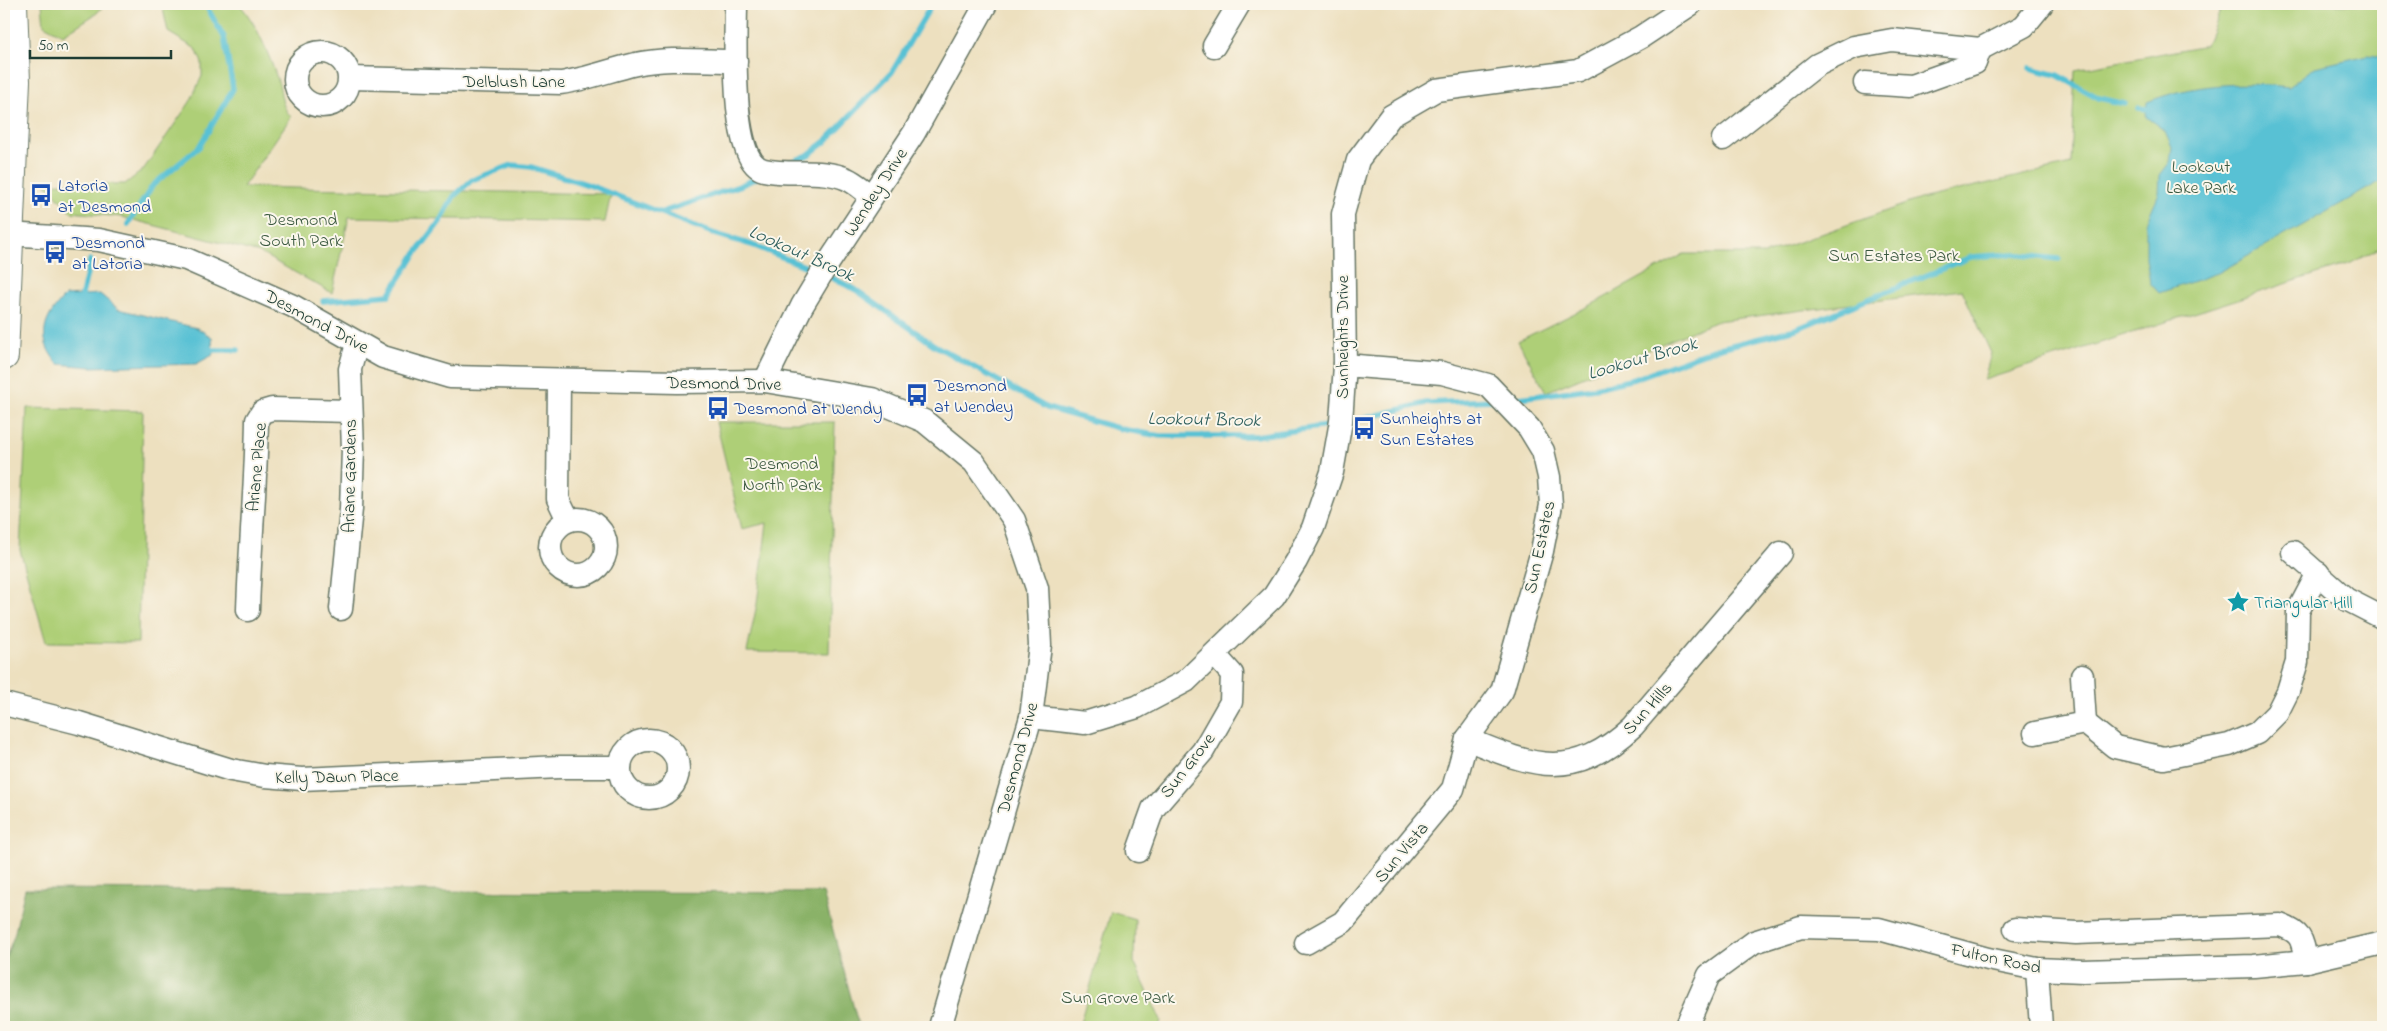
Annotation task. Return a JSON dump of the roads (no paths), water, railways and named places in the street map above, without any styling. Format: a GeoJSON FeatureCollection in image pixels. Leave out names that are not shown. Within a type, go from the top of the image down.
{"type":"FeatureCollection","features":[{"type":"Feature","properties":{"kind":"main road"},"geometry":{"type":"LineString","coordinates":[[4,356],[16,81],[13,4]]}},
{"type":"Feature","properties":{"kind":"street"},"geometry":{"type":"LineString","coordinates":[[736,4],[736,61],[742,141],[750,160],[761,170],[788,174],[826,174],[846,179],[872,196]]}},
{"type":"Feature","properties":{"kind":"street","name":"Wendey Drive"},"geometry":{"type":"LineString","coordinates":[[765,380],[806,299],[914,133],[986,4]]}},
{"type":"Feature","properties":{"kind":"street"},"geometry":{"type":"LineString","coordinates":[[1214,46],[1239,4]]}},
{"type":"Feature","properties":{"kind":"street","name":"Sunheights Drive"},"geometry":{"type":"LineString","coordinates":[[1031,717],[1085,723],[1137,707],[1186,682],[1274,596],[1313,528],[1332,472],[1341,421],[1345,365],[1343,214],[1358,160],[1391,116],[1436,90],[1578,71],[1641,37],[1690,4]]}},
{"type":"Feature","properties":{"kind":"street"},"geometry":{"type":"LineString","coordinates":[[1723,139],[1817,65],[1854,48],[1892,40],[1980,49],[2024,26],[2042,4]]}},
{"type":"Feature","properties":{"kind":"street"},"geometry":{"type":"LineString","coordinates":[[1865,83],[1911,86],[1975,63],[1980,49]]}},
{"type":"Feature","properties":{"kind":"street","name":"Delblush Lane"},"geometry":{"type":"LineString","coordinates":[[350,78],[561,82],[580,80],[635,64],[657,61],[736,61]]}},
{"type":"Feature","properties":{"kind":"street","name":"Desmond Drive"},"geometry":{"type":"LineString","coordinates":[[8,234],[99,240],[186,259],[293,306],[357,344],[384,357],[450,377],[559,380],[765,380],[872,399],[924,421],[974,462],[1014,520],[1036,588],[1040,645],[1031,717],[940,1027]]}},
{"type":"Feature","properties":{"kind":"street","name":"Ariane Gardens"},"geometry":{"type":"LineString","coordinates":[[341,609],[352,509],[353,448],[350,411],[350,369],[357,344]]}},
{"type":"Feature","properties":{"kind":"street","name":"Sun Estates"},"geometry":{"type":"LineString","coordinates":[[1345,365],[1442,373],[1488,385],[1529,428],[1543,451],[1549,477],[1552,505],[1542,551],[1502,690],[1466,739]]}},
{"type":"Feature","properties":{"kind":"street"},"geometry":{"type":"LineString","coordinates":[[559,380],[558,499],[568,520]]}},
{"type":"Feature","properties":{"kind":"street","name":"Ariane Place"},"geometry":{"type":"LineString","coordinates":[[248,610],[257,420],[262,412],[272,409],[350,411]]}},
{"type":"Feature","properties":{"kind":"street"},"geometry":{"type":"LineString","coordinates":[[2293,552],[2346,599],[2383,618]]}},
{"type":"Feature","properties":{"kind":"street","name":"Sun Hills"},"geometry":{"type":"LineString","coordinates":[[1466,739],[1520,760],[1549,764],[1582,759],[1602,750],[1617,741],[1633,726],[1781,553]]}},
{"type":"Feature","properties":{"kind":"street"},"geometry":{"type":"LineString","coordinates":[[2082,676],[2085,723],[2115,747],[2138,754],[2164,758],[2229,745],[2257,733],[2277,713],[2288,691],[2297,662],[2298,611],[2318,573]]}},
{"type":"Feature","properties":{"kind":"street","name":"Sun Grove"},"geometry":{"type":"LineString","coordinates":[[1138,851],[1153,809],[1203,751],[1231,702],[1232,674],[1215,655]]}},
{"type":"Feature","properties":{"kind":"street","name":"Kelly Dawn Place"},"geometry":{"type":"LineString","coordinates":[[4,704],[79,723],[230,770],[265,776],[302,779],[560,767],[620,767]]}},
{"type":"Feature","properties":{"kind":"street"},"geometry":{"type":"LineString","coordinates":[[2035,733],[2085,723]]}},
{"type":"Feature","properties":{"kind":"street","name":"Sun Vista"},"geometry":{"type":"LineString","coordinates":[[1306,943],[1342,922],[1454,789],[1466,739]]}},
{"type":"Feature","properties":{"kind":"street"},"geometry":{"type":"LineString","coordinates":[[2015,929],[2076,932],[2280,926],[2294,930],[2302,939],[2306,961]]}},
{"type":"Feature","properties":{"kind":"street","name":"Fulton Road"},"geometry":{"type":"LineString","coordinates":[[1686,1027],[1709,975],[1754,942],[1801,927],[1880,929],[1988,959],[2037,969],[2155,969],[2254,966],[2306,961],[2383,944]]}},
{"type":"Feature","properties":{"kind":"street"},"geometry":{"type":"LineString","coordinates":[[2037,969],[2041,1027]]}},
{"type":"Feature","properties":{"kind":"water"},"geometry":{"type":"Polygon","coordinates":[[[2368,55],[2383,57],[2383,180],[2218,273],[2159,293],[2150,283],[2146,258],[2146,223],[2159,193],[2160,175],[2170,162],[2172,147],[2165,131],[2146,117],[2147,102],[2181,91],[2235,84],[2288,87],[2315,67],[2368,55]]]}},
{"type":"Feature","properties":{"kind":"water"},"geometry":{"type":"Polygon","coordinates":[[[100,294],[118,309],[197,328],[212,337],[213,355],[196,364],[91,367],[58,364],[51,355],[45,338],[47,321],[57,304],[65,296],[100,294]]]}},
{"type":"Feature","properties":{"kind":"waterway"},"geometry":{"type":"LineString","coordinates":[[128,224],[153,185],[199,147],[233,89],[224,37],[205,4]]}},
{"type":"Feature","properties":{"kind":"waterway"},"geometry":{"type":"LineString","coordinates":[[787,164],[808,155],[825,142],[892,72],[932,4]]}},
{"type":"Feature","properties":{"kind":"waterway"},"geometry":{"type":"LineString","coordinates":[[2030,68],[2057,75],[2099,98],[2125,104]]}},
{"type":"Feature","properties":{"kind":"waterway"},"geometry":{"type":"LineString","coordinates":[[2139,108],[2147,109]]}},
{"type":"Feature","properties":{"kind":"waterway","name":"Lookout Brook"},"geometry":{"type":"LineString","coordinates":[[323,301],[389,295],[414,256],[442,219],[454,196],[472,180],[512,165],[531,167],[589,185],[817,271]]}},
{"type":"Feature","properties":{"kind":"waterway"},"geometry":{"type":"LineString","coordinates":[[662,212],[739,186],[763,175]]}},
{"type":"Feature","properties":{"kind":"waterway","name":"Lookout Brook"},"geometry":{"type":"LineString","coordinates":[[1511,399],[1595,388],[1634,379],[1716,349],[1796,329],[1971,257],[2011,254],[2059,259]]}},
{"type":"Feature","properties":{"kind":"waterway"},"geometry":{"type":"LineString","coordinates":[[82,295],[90,260]]}},
{"type":"Feature","properties":{"kind":"waterway","name":"Lookout Brook"},"geometry":{"type":"LineString","coordinates":[[826,275],[856,290],[934,345],[1047,408],[1121,429],[1160,436],[1255,436],[1334,425]]}},
{"type":"Feature","properties":{"kind":"waterway","name":"Lookout Brook"},"geometry":{"type":"LineString","coordinates":[[211,350],[238,350]]}},
{"type":"Feature","properties":{"kind":"waterway","name":"Lookout Brook"},"geometry":{"type":"LineString","coordinates":[[1346,423],[1426,403],[1494,400]]}},
{"type":"Feature","properties":{"kind":"place","name":"Latoria at Desmond"},"geometry":{"type":"Point","coordinates":[41,195]}},
{"type":"Feature","properties":{"kind":"place","name":"Desmond at Latoria"},"geometry":{"type":"Point","coordinates":[55,252]}},
{"type":"Feature","properties":{"kind":"place","name":"Desmond at Wendey"},"geometry":{"type":"Point","coordinates":[917,395]}},
{"type":"Feature","properties":{"kind":"place","name":"Desmond at Wendy"},"geometry":{"type":"Point","coordinates":[718,408]}},
{"type":"Feature","properties":{"kind":"place","name":"Sunheights at Sun Estates"},"geometry":{"type":"Point","coordinates":[1364,428]}},
{"type":"Feature","properties":{"kind":"place","name":"Triangular Hill"},"geometry":{"type":"Point","coordinates":[2238,602]}},
{"type":"Feature","properties":{"kind":"park label","name":"Lookout Lake Park"},"geometry":{"type":"Point","coordinates":[2201,176]}},
{"type":"Feature","properties":{"kind":"park label","name":"Desmond South Park"},"geometry":{"type":"Point","coordinates":[301,229]}},
{"type":"Feature","properties":{"kind":"park label","name":"Sun Estates Park"},"geometry":{"type":"Point","coordinates":[1894,255]}},
{"type":"Feature","properties":{"kind":"park label","name":"Desmond North Park"},"geometry":{"type":"Point","coordinates":[782,473]}},
{"type":"Feature","properties":{"kind":"park label","name":"Sun Grove Park"},"geometry":{"type":"Point","coordinates":[1118,997]}}]}
